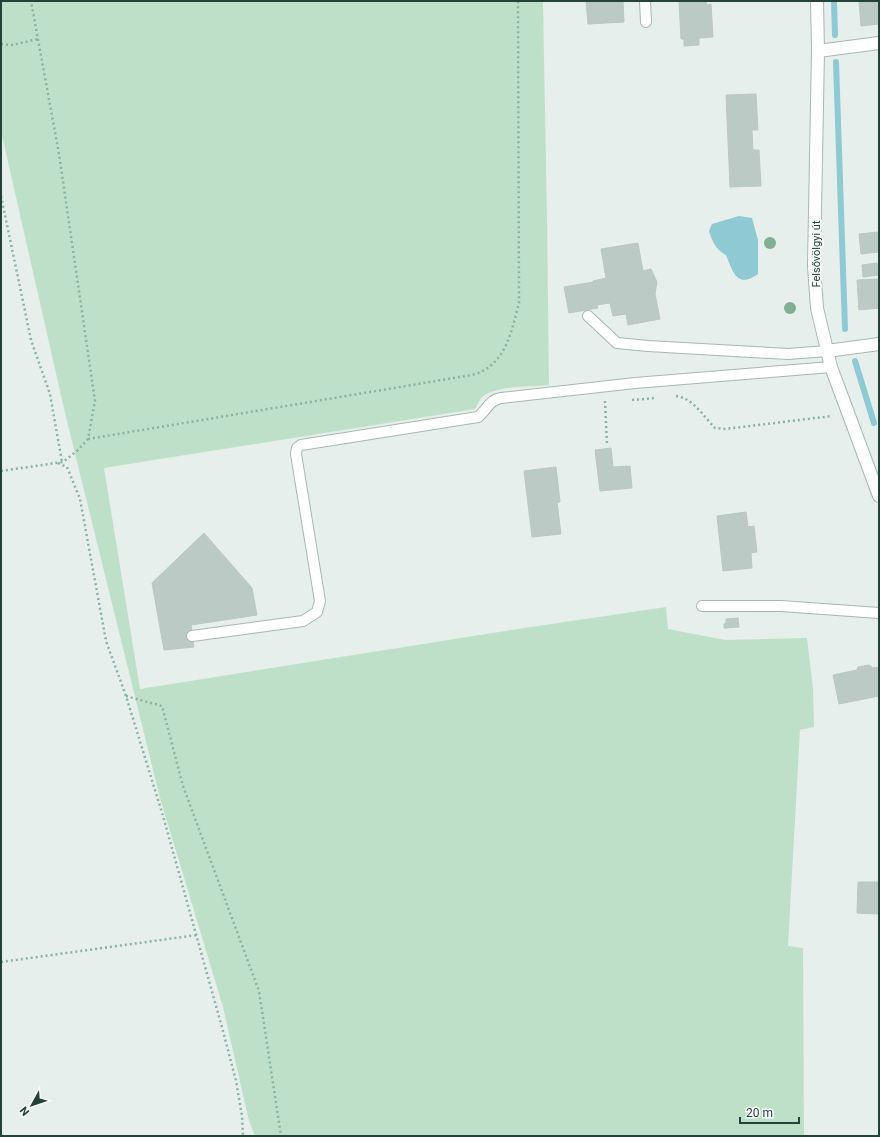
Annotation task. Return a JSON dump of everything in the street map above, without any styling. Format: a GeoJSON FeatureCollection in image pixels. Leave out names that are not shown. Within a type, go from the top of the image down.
{"type":"FeatureCollection","features":[{"type":"Feature","properties":{"kind":"street","name":"Felsővölgyi út"},"geometry":{"type":"LineString","coordinates":[[817,1],[818,52],[814,266],[817,308],[831,367],[879,496]]}},
{"type":"Feature","properties":{"kind":"street"},"geometry":{"type":"LineString","coordinates":[[818,52],[879,43]]}},
{"type":"Feature","properties":{"kind":"street"},"geometry":{"type":"LineString","coordinates":[[827,351],[879,344]]}},
{"type":"Feature","properties":{"kind":"lane"},"geometry":{"type":"LineString","coordinates":[[645,1],[646,22]]}},
{"type":"Feature","properties":{"kind":"lane"},"geometry":{"type":"LineString","coordinates":[[588,316],[617,343],[788,354],[827,351]]}},
{"type":"Feature","properties":{"kind":"lane"},"geometry":{"type":"LineString","coordinates":[[192,636],[303,621],[317,612],[320,601],[296,454],[297,448],[301,446],[478,417],[491,402],[501,398],[635,383],[831,367]]}},
{"type":"Feature","properties":{"kind":"lane"},"geometry":{"type":"LineString","coordinates":[[702,606],[781,606],[879,613]]}},
{"type":"Feature","properties":{"kind":"path"},"geometry":{"type":"LineString","coordinates":[[31,1],[59,154],[95,401],[88,439]]}},
{"type":"Feature","properties":{"kind":"path"},"geometry":{"type":"LineString","coordinates":[[1,471],[62,462],[88,439],[466,376],[481,372],[494,362],[505,347],[519,303],[518,1]]}},
{"type":"Feature","properties":{"kind":"path"},"geometry":{"type":"LineString","coordinates":[[1,44],[12,45],[38,39]]}},
{"type":"Feature","properties":{"kind":"path"},"geometry":{"type":"LineString","coordinates":[[1,196],[31,340],[50,394],[62,462]]}},
{"type":"Feature","properties":{"kind":"path"},"geometry":{"type":"LineString","coordinates":[[674,396],[682,397],[690,402],[715,428],[848,415]]}},
{"type":"Feature","properties":{"kind":"path"},"geometry":{"type":"LineString","coordinates":[[628,400],[659,398]]}},
{"type":"Feature","properties":{"kind":"path"},"geometry":{"type":"LineString","coordinates":[[605,401],[607,445]]}},
{"type":"Feature","properties":{"kind":"path"},"geometry":{"type":"LineString","coordinates":[[58,463],[67,467],[80,499],[106,641],[126,696],[197,935],[236,1081],[242,1116],[243,1136]]}},
{"type":"Feature","properties":{"kind":"path"},"geometry":{"type":"LineString","coordinates":[[126,696],[162,706],[183,786],[259,991],[280,1136]]}},
{"type":"Feature","properties":{"kind":"path"},"geometry":{"type":"LineString","coordinates":[[1,962],[197,935]]}},
{"type":"Feature","properties":{"kind":"green space"},"geometry":{"type":"Polygon","coordinates":[[[1,1],[543,1],[549,385],[514,387],[495,391],[481,398],[475,409],[104,468],[140,689],[666,607],[668,629],[725,640],[807,638],[813,688],[814,727],[800,730],[788,946],[803,948],[804,1136],[255,1136],[249,1121],[223,1007],[160,798],[65,413],[1,131],[1,1]]]}},
{"type":"Feature","properties":{"kind":"water"},"geometry":{"type":"Polygon","coordinates":[[[739,216],[752,218],[758,240],[758,274],[745,280],[740,279],[734,272],[726,255],[715,245],[709,231],[712,224],[739,216]]]}},
{"type":"Feature","properties":{"kind":"building"},"geometry":{"type":"Polygon","coordinates":[[[586,1],[623,1],[624,22],[588,24],[586,1]]]}},
{"type":"Feature","properties":{"kind":"building"},"geometry":{"type":"Polygon","coordinates":[[[679,1],[706,1],[707,5],[711,4],[713,37],[699,38],[699,45],[684,46],[684,39],[681,39],[679,1]]]}},
{"type":"Feature","properties":{"kind":"building"},"geometry":{"type":"Polygon","coordinates":[[[859,1],[879,1],[879,24],[861,26],[859,1]]]}},
{"type":"Feature","properties":{"kind":"building"},"geometry":{"type":"Polygon","coordinates":[[[756,94],[758,130],[752,130],[753,150],[759,150],[761,186],[730,187],[726,95],[756,94]]]}},
{"type":"Feature","properties":{"kind":"building"},"geometry":{"type":"Polygon","coordinates":[[[879,232],[879,252],[861,254],[859,234],[879,232]]]}},
{"type":"Feature","properties":{"kind":"building"},"geometry":{"type":"Polygon","coordinates":[[[638,243],[643,271],[651,269],[657,282],[655,294],[660,319],[628,325],[626,314],[613,316],[610,303],[597,305],[598,308],[569,313],[564,287],[606,278],[601,249],[638,243]]]}},
{"type":"Feature","properties":{"kind":"building"},"geometry":{"type":"Polygon","coordinates":[[[877,263],[879,275],[863,277],[862,265],[877,263]]]}},
{"type":"Feature","properties":{"kind":"building"},"geometry":{"type":"Polygon","coordinates":[[[879,279],[879,308],[859,310],[857,280],[879,279]]]}},
{"type":"Feature","properties":{"kind":"building"},"geometry":{"type":"Polygon","coordinates":[[[611,448],[613,467],[630,466],[632,488],[600,491],[595,450],[611,448]]]}},
{"type":"Feature","properties":{"kind":"building"},"geometry":{"type":"Polygon","coordinates":[[[556,467],[560,502],[557,502],[561,534],[532,537],[524,471],[556,467]]]}},
{"type":"Feature","properties":{"kind":"building"},"geometry":{"type":"Polygon","coordinates":[[[746,512],[748,527],[754,526],[757,552],[751,553],[752,568],[723,571],[717,516],[746,512]]]}},
{"type":"Feature","properties":{"kind":"building"},"geometry":{"type":"Polygon","coordinates":[[[204,533],[252,588],[257,615],[191,625],[194,647],[164,650],[152,583],[204,533]]]}},
{"type":"Feature","properties":{"kind":"building"},"geometry":{"type":"Polygon","coordinates":[[[738,618],[739,627],[724,628],[726,619],[738,618]]]}},
{"type":"Feature","properties":{"kind":"building"},"geometry":{"type":"Polygon","coordinates":[[[869,665],[873,668],[879,667],[879,696],[839,704],[833,675],[857,670],[858,667],[869,665]]]}},
{"type":"Feature","properties":{"kind":"building"},"geometry":{"type":"Polygon","coordinates":[[[858,882],[879,882],[879,914],[857,913],[858,882]]]}},
{"type":"Feature","properties":{"kind":"waterway"},"geometry":{"type":"LineString","coordinates":[[834,1],[835,35]]}},
{"type":"Feature","properties":{"kind":"waterway"},"geometry":{"type":"LineString","coordinates":[[836,62],[845,329]]}},
{"type":"Feature","properties":{"kind":"waterway"},"geometry":{"type":"LineString","coordinates":[[855,361],[874,423]]}}]}
